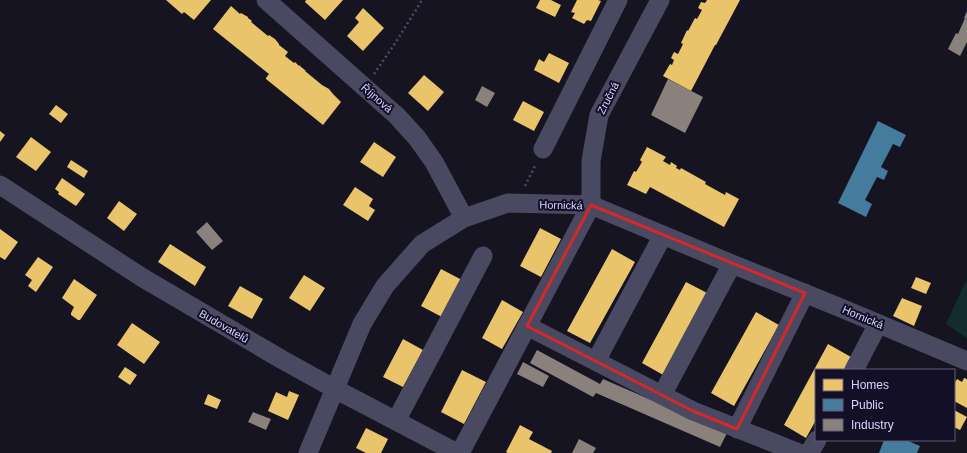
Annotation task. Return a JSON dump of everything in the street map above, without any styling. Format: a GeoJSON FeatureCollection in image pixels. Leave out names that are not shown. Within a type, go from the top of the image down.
{"type":"FeatureCollection","features":[{"type":"Feature","properties":{"kind":"street","name":"Říjnová"},"geometry":{"type":"LineString","coordinates":[[266,0],[398,116],[417,138],[434,162],[464,218]]}},
{"type":"Feature","properties":{"kind":"street"},"geometry":{"type":"LineString","coordinates":[[543,149],[618,0]]}},
{"type":"Feature","properties":{"kind":"street","name":"Zručná"},"geometry":{"type":"LineString","coordinates":[[590,205],[591,161],[598,115],[660,0]]}},
{"type":"Feature","properties":{"kind":"street","name":"Budovatelů"},"geometry":{"type":"LineString","coordinates":[[0,185],[142,278],[335,389],[459,453]]}},
{"type":"Feature","properties":{"kind":"street","name":"Hornická"},"geometry":{"type":"LineString","coordinates":[[308,453],[362,324],[385,286],[422,244],[464,218],[508,203],[590,205],[805,293],[967,362]]}},
{"type":"Feature","properties":{"kind":"street"},"geometry":{"type":"LineString","coordinates":[[459,453],[590,205]]}},
{"type":"Feature","properties":{"kind":"street"},"geometry":{"type":"LineString","coordinates":[[596,361],[663,235]]}},
{"type":"Feature","properties":{"kind":"street"},"geometry":{"type":"LineString","coordinates":[[396,421],[483,256]]}},
{"type":"Feature","properties":{"kind":"street"},"geometry":{"type":"LineString","coordinates":[[662,395],[732,264]]}},
{"type":"Feature","properties":{"kind":"street"},"geometry":{"type":"LineString","coordinates":[[737,429],[805,293]]}},
{"type":"Feature","properties":{"kind":"street"},"geometry":{"type":"LineString","coordinates":[[855,369],[878,324]]}},
{"type":"Feature","properties":{"kind":"street"},"geometry":{"type":"LineString","coordinates":[[527,326],[693,411],[799,453]]}},
{"type":"Feature","properties":{"kind":"street"},"geometry":{"type":"LineString","coordinates":[[808,453],[816,441]]}},
{"type":"Feature","properties":{"kind":"path"},"geometry":{"type":"LineString","coordinates":[[365,87],[396,42],[422,0]]}},
{"type":"Feature","properties":{"kind":"path"},"geometry":{"type":"LineString","coordinates":[[518,204],[543,149]]}},
{"type":"Feature","properties":{"kind":"highlighted area"},"geometry":{"type":"Polygon","coordinates":[[[591,205],[805,293],[737,429],[693,411],[527,326],[591,205]]]}},
{"type":"Feature","properties":{"kind":"green space"},"geometry":{"type":"Polygon","coordinates":[[[967,279],[967,338],[946,324],[967,279]]]}},
{"type":"Feature","properties":{"kind":"building: Homes"},"geometry":{"type":"Polygon","coordinates":[[[166,0],[211,0],[194,20],[184,12],[182,14],[166,0]]]}},
{"type":"Feature","properties":{"kind":"building: Homes"},"geometry":{"type":"Polygon","coordinates":[[[306,0],[343,0],[325,20],[305,2],[306,0]]]}},
{"type":"Feature","properties":{"kind":"building: Homes"},"geometry":{"type":"Polygon","coordinates":[[[540,0],[551,0],[561,5],[555,17],[536,8],[540,0]]]}},
{"type":"Feature","properties":{"kind":"building: Homes"},"geometry":{"type":"Polygon","coordinates":[[[577,0],[601,1],[591,21],[587,20],[584,24],[572,18],[575,13],[571,12],[577,0]]]}},
{"type":"Feature","properties":{"kind":"building: Homes"},"geometry":{"type":"Polygon","coordinates":[[[707,0],[740,0],[691,91],[663,76],[670,64],[672,65],[674,60],[671,58],[674,52],[678,54],[687,30],[688,31],[695,18],[697,19],[702,10],[698,8],[701,2],[705,3],[707,0]]]}},
{"type":"Feature","properties":{"kind":"building: Homes"},"geometry":{"type":"Polygon","coordinates":[[[231,6],[240,14],[241,13],[248,17],[252,21],[251,22],[268,36],[269,35],[275,39],[279,45],[288,52],[285,56],[299,66],[300,65],[305,71],[329,89],[341,102],[323,125],[266,79],[269,74],[213,29],[231,6]]]}},
{"type":"Feature","properties":{"kind":"building: Homes"},"geometry":{"type":"Polygon","coordinates":[[[363,8],[384,28],[363,51],[347,36],[359,22],[355,18],[363,8]]]}},
{"type":"Feature","properties":{"kind":"building: Homes"},"geometry":{"type":"Polygon","coordinates":[[[549,53],[569,63],[559,83],[534,70],[539,59],[544,62],[549,53]]]}},
{"type":"Feature","properties":{"kind":"building: Homes"},"geometry":{"type":"Polygon","coordinates":[[[424,75],[444,92],[428,111],[408,93],[424,75]]]}},
{"type":"Feature","properties":{"kind":"building: Homes"},"geometry":{"type":"Polygon","coordinates":[[[523,101],[544,112],[534,131],[513,120],[523,101]]]}},
{"type":"Feature","properties":{"kind":"building: Homes"},"geometry":{"type":"Polygon","coordinates":[[[56,105],[68,114],[61,123],[49,114],[56,105]]]}},
{"type":"Feature","properties":{"kind":"building: Homes"},"geometry":{"type":"Polygon","coordinates":[[[0,131],[5,135],[0,142],[0,131]]]}},
{"type":"Feature","properties":{"kind":"building: Homes"},"geometry":{"type":"Polygon","coordinates":[[[31,137],[51,152],[36,171],[16,157],[31,137]]]}},
{"type":"Feature","properties":{"kind":"building: Homes"},"geometry":{"type":"Polygon","coordinates":[[[374,142],[396,157],[383,177],[360,162],[374,142]]]}},
{"type":"Feature","properties":{"kind":"building: Homes"},"geometry":{"type":"Polygon","coordinates":[[[647,147],[666,157],[663,161],[670,165],[671,162],[677,166],[676,168],[680,170],[681,168],[725,195],[726,192],[739,199],[724,227],[650,187],[646,194],[627,185],[634,171],[636,172],[642,162],[640,160],[647,147]]]}},
{"type":"Feature","properties":{"kind":"building: Homes"},"geometry":{"type":"Polygon","coordinates":[[[71,160],[88,171],[84,178],[67,167],[71,160]]]}},
{"type":"Feature","properties":{"kind":"building: Homes"},"geometry":{"type":"Polygon","coordinates":[[[62,178],[85,194],[76,206],[58,194],[59,192],[55,189],[62,178]]]}},
{"type":"Feature","properties":{"kind":"building: Homes"},"geometry":{"type":"Polygon","coordinates":[[[355,187],[373,199],[369,206],[375,210],[368,221],[343,205],[355,187]]]}},
{"type":"Feature","properties":{"kind":"building: Homes"},"geometry":{"type":"Polygon","coordinates":[[[119,201],[137,214],[124,231],[107,218],[119,201]]]}},
{"type":"Feature","properties":{"kind":"building: Homes"},"geometry":{"type":"Polygon","coordinates":[[[540,228],[561,239],[541,277],[520,266],[540,228]]]}},
{"type":"Feature","properties":{"kind":"building: Homes"},"geometry":{"type":"Polygon","coordinates":[[[0,229],[18,242],[5,260],[0,257],[0,229]]]}},
{"type":"Feature","properties":{"kind":"building: Homes"},"geometry":{"type":"Polygon","coordinates":[[[170,244],[206,267],[195,286],[158,262],[170,244]]]}},
{"type":"Feature","properties":{"kind":"building: Homes"},"geometry":{"type":"Polygon","coordinates":[[[612,249],[635,262],[590,343],[567,331],[612,249]]]}},
{"type":"Feature","properties":{"kind":"building: Homes"},"geometry":{"type":"Polygon","coordinates":[[[38,257],[53,267],[36,292],[28,286],[32,280],[25,275],[38,257]]]}},
{"type":"Feature","properties":{"kind":"building: Homes"},"geometry":{"type":"Polygon","coordinates":[[[441,269],[462,280],[442,317],[421,306],[441,269]]]}},
{"type":"Feature","properties":{"kind":"building: Homes"},"geometry":{"type":"Polygon","coordinates":[[[304,275],[325,288],[310,311],[289,298],[304,275]]]}},
{"type":"Feature","properties":{"kind":"building: Homes"},"geometry":{"type":"Polygon","coordinates":[[[916,277],[931,283],[926,294],[911,288],[916,277]]]}},
{"type":"Feature","properties":{"kind":"building: Homes"},"geometry":{"type":"Polygon","coordinates":[[[74,279],[97,295],[80,320],[71,315],[74,307],[62,298],[74,279]]]}},
{"type":"Feature","properties":{"kind":"building: Homes"},"geometry":{"type":"Polygon","coordinates":[[[686,282],[709,294],[665,376],[642,363],[686,282]]]}},
{"type":"Feature","properties":{"kind":"building: Homes"},"geometry":{"type":"Polygon","coordinates":[[[240,286],[263,299],[252,319],[228,306],[240,286]]]}},
{"type":"Feature","properties":{"kind":"building: Homes"},"geometry":{"type":"Polygon","coordinates":[[[902,298],[922,306],[914,326],[893,316],[902,298]]]}},
{"type":"Feature","properties":{"kind":"building: Homes"},"geometry":{"type":"Polygon","coordinates":[[[502,300],[523,312],[502,349],[482,338],[502,300]]]}},
{"type":"Feature","properties":{"kind":"building: Homes"},"geometry":{"type":"Polygon","coordinates":[[[756,312],[779,325],[734,406],[711,393],[756,312]]]}},
{"type":"Feature","properties":{"kind":"building: Homes"},"geometry":{"type":"Polygon","coordinates":[[[132,323],[160,342],[144,364],[117,345],[132,323]]]}},
{"type":"Feature","properties":{"kind":"building: Homes"},"geometry":{"type":"Polygon","coordinates":[[[403,339],[423,350],[403,387],[383,377],[403,339]]]}},
{"type":"Feature","properties":{"kind":"building: Homes"},"geometry":{"type":"Polygon","coordinates":[[[828,344],[851,357],[845,369],[815,369],[815,422],[806,438],[784,425],[828,344]]]}},
{"type":"Feature","properties":{"kind":"building: Homes"},"geometry":{"type":"Polygon","coordinates":[[[125,367],[137,375],[130,385],[118,377],[125,367]]]}},
{"type":"Feature","properties":{"kind":"building: Homes"},"geometry":{"type":"Polygon","coordinates":[[[462,370],[486,382],[464,424],[441,412],[462,370]]]}},
{"type":"Feature","properties":{"kind":"building: Homes"},"geometry":{"type":"Polygon","coordinates":[[[964,378],[967,379],[967,408],[955,402],[955,382],[957,379],[962,382],[964,378]]]}},
{"type":"Feature","properties":{"kind":"building: Homes"},"geometry":{"type":"Polygon","coordinates":[[[289,391],[299,395],[288,420],[268,411],[276,392],[287,397],[289,391]]]}},
{"type":"Feature","properties":{"kind":"building: Homes"},"geometry":{"type":"Polygon","coordinates":[[[208,394],[221,400],[217,409],[204,404],[208,394]]]}},
{"type":"Feature","properties":{"kind":"building: Homes"},"geometry":{"type":"Polygon","coordinates":[[[955,411],[967,417],[960,430],[955,428],[955,411]]]}},
{"type":"Feature","properties":{"kind":"building: Homes"},"geometry":{"type":"Polygon","coordinates":[[[520,425],[533,432],[529,439],[552,451],[551,453],[506,452],[520,425]]]}},
{"type":"Feature","properties":{"kind":"building: Homes"},"geometry":{"type":"Polygon","coordinates":[[[366,428],[388,439],[381,453],[366,453],[356,448],[366,428]]]}},
{"type":"Feature","properties":{"kind":"building: Public"},"geometry":{"type":"Polygon","coordinates":[[[878,121],[906,135],[900,147],[893,144],[881,167],[888,171],[884,180],[877,177],[865,200],[872,204],[866,217],[838,203],[878,121]]]}},
{"type":"Feature","properties":{"kind":"building: Public"},"geometry":{"type":"Polygon","coordinates":[[[884,441],[908,441],[920,446],[917,453],[879,453],[884,441]]]}},
{"type":"Feature","properties":{"kind":"building: Industry"},"geometry":{"type":"Polygon","coordinates":[[[967,11],[967,42],[960,56],[948,49],[956,33],[958,34],[967,11]]]}},
{"type":"Feature","properties":{"kind":"building: Industry"},"geometry":{"type":"Polygon","coordinates":[[[668,79],[703,97],[685,133],[651,115],[668,79]]]}},
{"type":"Feature","properties":{"kind":"building: Industry"},"geometry":{"type":"Polygon","coordinates":[[[482,86],[495,93],[487,107],[475,100],[482,86]]]}},
{"type":"Feature","properties":{"kind":"building: Industry"},"geometry":{"type":"Polygon","coordinates":[[[207,222],[223,241],[212,250],[196,232],[207,222]]]}},
{"type":"Feature","properties":{"kind":"building: Industry"},"geometry":{"type":"Polygon","coordinates":[[[537,350],[600,384],[603,379],[727,433],[720,447],[596,393],[593,397],[530,363],[537,350]]]}},
{"type":"Feature","properties":{"kind":"building: Industry"},"geometry":{"type":"Polygon","coordinates":[[[523,362],[549,376],[543,387],[517,374],[523,362]]]}},
{"type":"Feature","properties":{"kind":"building: Industry"},"geometry":{"type":"Polygon","coordinates":[[[253,412],[271,419],[266,430],[248,422],[253,412]]]}},
{"type":"Feature","properties":{"kind":"building: Industry"},"geometry":{"type":"Polygon","coordinates":[[[579,439],[596,448],[593,453],[572,453],[579,439]]]}}]}
